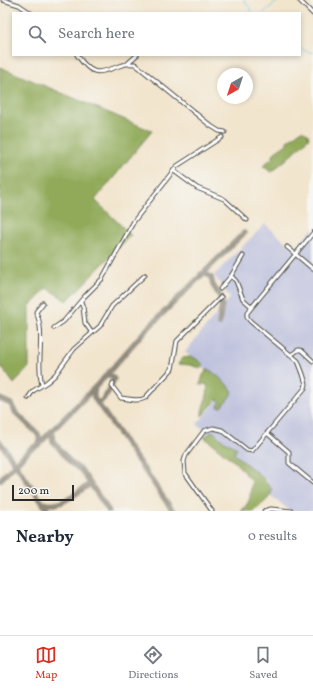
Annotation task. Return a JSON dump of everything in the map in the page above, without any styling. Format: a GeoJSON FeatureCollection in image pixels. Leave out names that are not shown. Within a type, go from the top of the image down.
{"type":"FeatureCollection","features":[{"type":"Feature","properties":{"kind":"street"},"geometry":{"type":"LineString","coordinates":[[3,0],[19,5],[30,12]]}},
{"type":"Feature","properties":{"kind":"street"},"geometry":{"type":"LineString","coordinates":[[299,0],[313,14]]}},
{"type":"Feature","properties":{"kind":"street"},"geometry":{"type":"LineString","coordinates":[[78,56],[86,68],[93,72],[110,70],[128,63],[136,56]]}},
{"type":"Feature","properties":{"kind":"street"},"geometry":{"type":"LineString","coordinates":[[128,63],[137,66],[211,126],[225,132]]}},
{"type":"Feature","properties":{"kind":"street"},"geometry":{"type":"LineString","coordinates":[[54,328],[64,321],[102,279],[134,221],[180,164],[222,137]]}},
{"type":"Feature","properties":{"kind":"street"},"geometry":{"type":"LineString","coordinates":[[174,171],[197,188],[224,198],[247,220]]}},
{"type":"Feature","properties":{"kind":"street"},"geometry":{"type":"LineString","coordinates":[[212,511],[184,471],[184,458],[189,450],[204,431],[210,428],[222,430],[249,451],[254,449],[305,388],[306,384],[298,361],[250,320],[247,313],[313,233]]}},
{"type":"Feature","properties":{"kind":"street"},"geometry":{"type":"LineString","coordinates":[[287,247],[313,269]]}},
{"type":"Feature","properties":{"kind":"street"},"geometry":{"type":"LineString","coordinates":[[220,289],[231,276],[243,256]]}},
{"type":"Feature","properties":{"kind":"street"},"geometry":{"type":"LineString","coordinates":[[28,398],[33,391],[51,380],[74,349],[100,326],[112,306],[145,275]]}},
{"type":"Feature","properties":{"kind":"street"},"geometry":{"type":"LineString","coordinates":[[231,276],[236,281],[243,298],[252,308]]}},
{"type":"Feature","properties":{"kind":"street"},"geometry":{"type":"LineString","coordinates":[[113,383],[112,386],[121,398],[137,400],[142,400],[145,398],[172,369],[177,341],[221,297]]}},
{"type":"Feature","properties":{"kind":"street"},"geometry":{"type":"LineString","coordinates":[[81,302],[85,323],[92,333]]}},
{"type":"Feature","properties":{"kind":"street"},"geometry":{"type":"LineString","coordinates":[[42,385],[39,370],[41,349],[40,321],[36,312],[43,303]]}},
{"type":"Feature","properties":{"kind":"street"},"geometry":{"type":"LineString","coordinates":[[291,354],[301,350],[313,361]]}},
{"type":"Feature","properties":{"kind":"street"},"geometry":{"type":"LineString","coordinates":[[267,433],[289,452],[289,463],[313,483]]}},
{"type":"Feature","properties":{"kind":"street"},"geometry":{"type":"LineString","coordinates":[[264,511],[271,509],[292,511]]}},
{"type":"Feature","properties":{"kind":"shaded area"},"geometry":{"type":"Polygon","coordinates":[[[265,224],[295,250],[313,228],[313,511],[290,511],[268,493],[268,482],[197,424],[227,389],[185,352],[230,298],[214,275],[265,224]]]}},
{"type":"Feature","properties":{"kind":"green space"},"geometry":{"type":"Polygon","coordinates":[[[0,67],[152,131],[95,200],[131,235],[67,301],[47,288],[29,307],[29,367],[14,384],[0,365],[0,67]]]}},
{"type":"Feature","properties":{"kind":"green space"},"geometry":{"type":"Polygon","coordinates":[[[302,130],[308,134],[309,138],[287,159],[271,172],[263,166],[272,158],[275,152],[287,144],[287,141],[302,130]]]}},
{"type":"Feature","properties":{"kind":"green space"},"geometry":{"type":"Polygon","coordinates":[[[183,358],[195,358],[204,365],[201,368],[178,364],[183,358]]]}},
{"type":"Feature","properties":{"kind":"green space"},"geometry":{"type":"Polygon","coordinates":[[[208,369],[222,380],[233,392],[222,407],[218,407],[220,402],[217,399],[202,416],[208,389],[207,384],[200,385],[203,375],[208,369]]]}},
{"type":"Feature","properties":{"kind":"green space"},"geometry":{"type":"Polygon","coordinates":[[[213,431],[221,439],[237,448],[234,454],[261,476],[272,490],[270,496],[254,511],[241,511],[249,500],[252,481],[236,463],[204,437],[213,431]]]}},
{"type":"Feature","properties":{"kind":"waterway"},"geometry":{"type":"LineString","coordinates":[[244,0],[252,12]]}},
{"type":"Feature","properties":{"kind":"waterway"},"geometry":{"type":"LineString","coordinates":[[264,12],[279,0]]}},
{"type":"Feature","properties":{"kind":"waterway"},"geometry":{"type":"LineString","coordinates":[[301,49],[313,53]]}},
{"type":"Feature","properties":{"kind":"taxiway"},"geometry":{"type":"LineString","coordinates":[[38,445],[102,380],[142,334],[244,233]]}},
{"type":"Feature","properties":{"kind":"taxiway"},"geometry":{"type":"LineString","coordinates":[[201,274],[206,274],[211,277],[213,285],[221,298],[222,304],[219,324]]}},
{"type":"Feature","properties":{"kind":"taxiway"},"geometry":{"type":"LineString","coordinates":[[98,404],[108,393],[114,379],[108,373]]}},
{"type":"Feature","properties":{"kind":"taxiway"},"geometry":{"type":"LineString","coordinates":[[95,388],[94,398],[173,511]]}},
{"type":"Feature","properties":{"kind":"taxiway"},"geometry":{"type":"LineString","coordinates":[[0,399],[11,404],[15,412],[38,434],[40,440],[38,445],[30,449],[0,480]]}},
{"type":"Feature","properties":{"kind":"taxiway"},"geometry":{"type":"LineString","coordinates":[[53,430],[53,441],[71,463],[81,470],[109,511]]}},
{"type":"Feature","properties":{"kind":"taxiway"},"geometry":{"type":"LineString","coordinates":[[0,442],[48,511]]}},
{"type":"Feature","properties":{"kind":"taxiway"},"geometry":{"type":"LineString","coordinates":[[42,502],[48,504],[61,502],[73,496],[90,484]]}}]}
